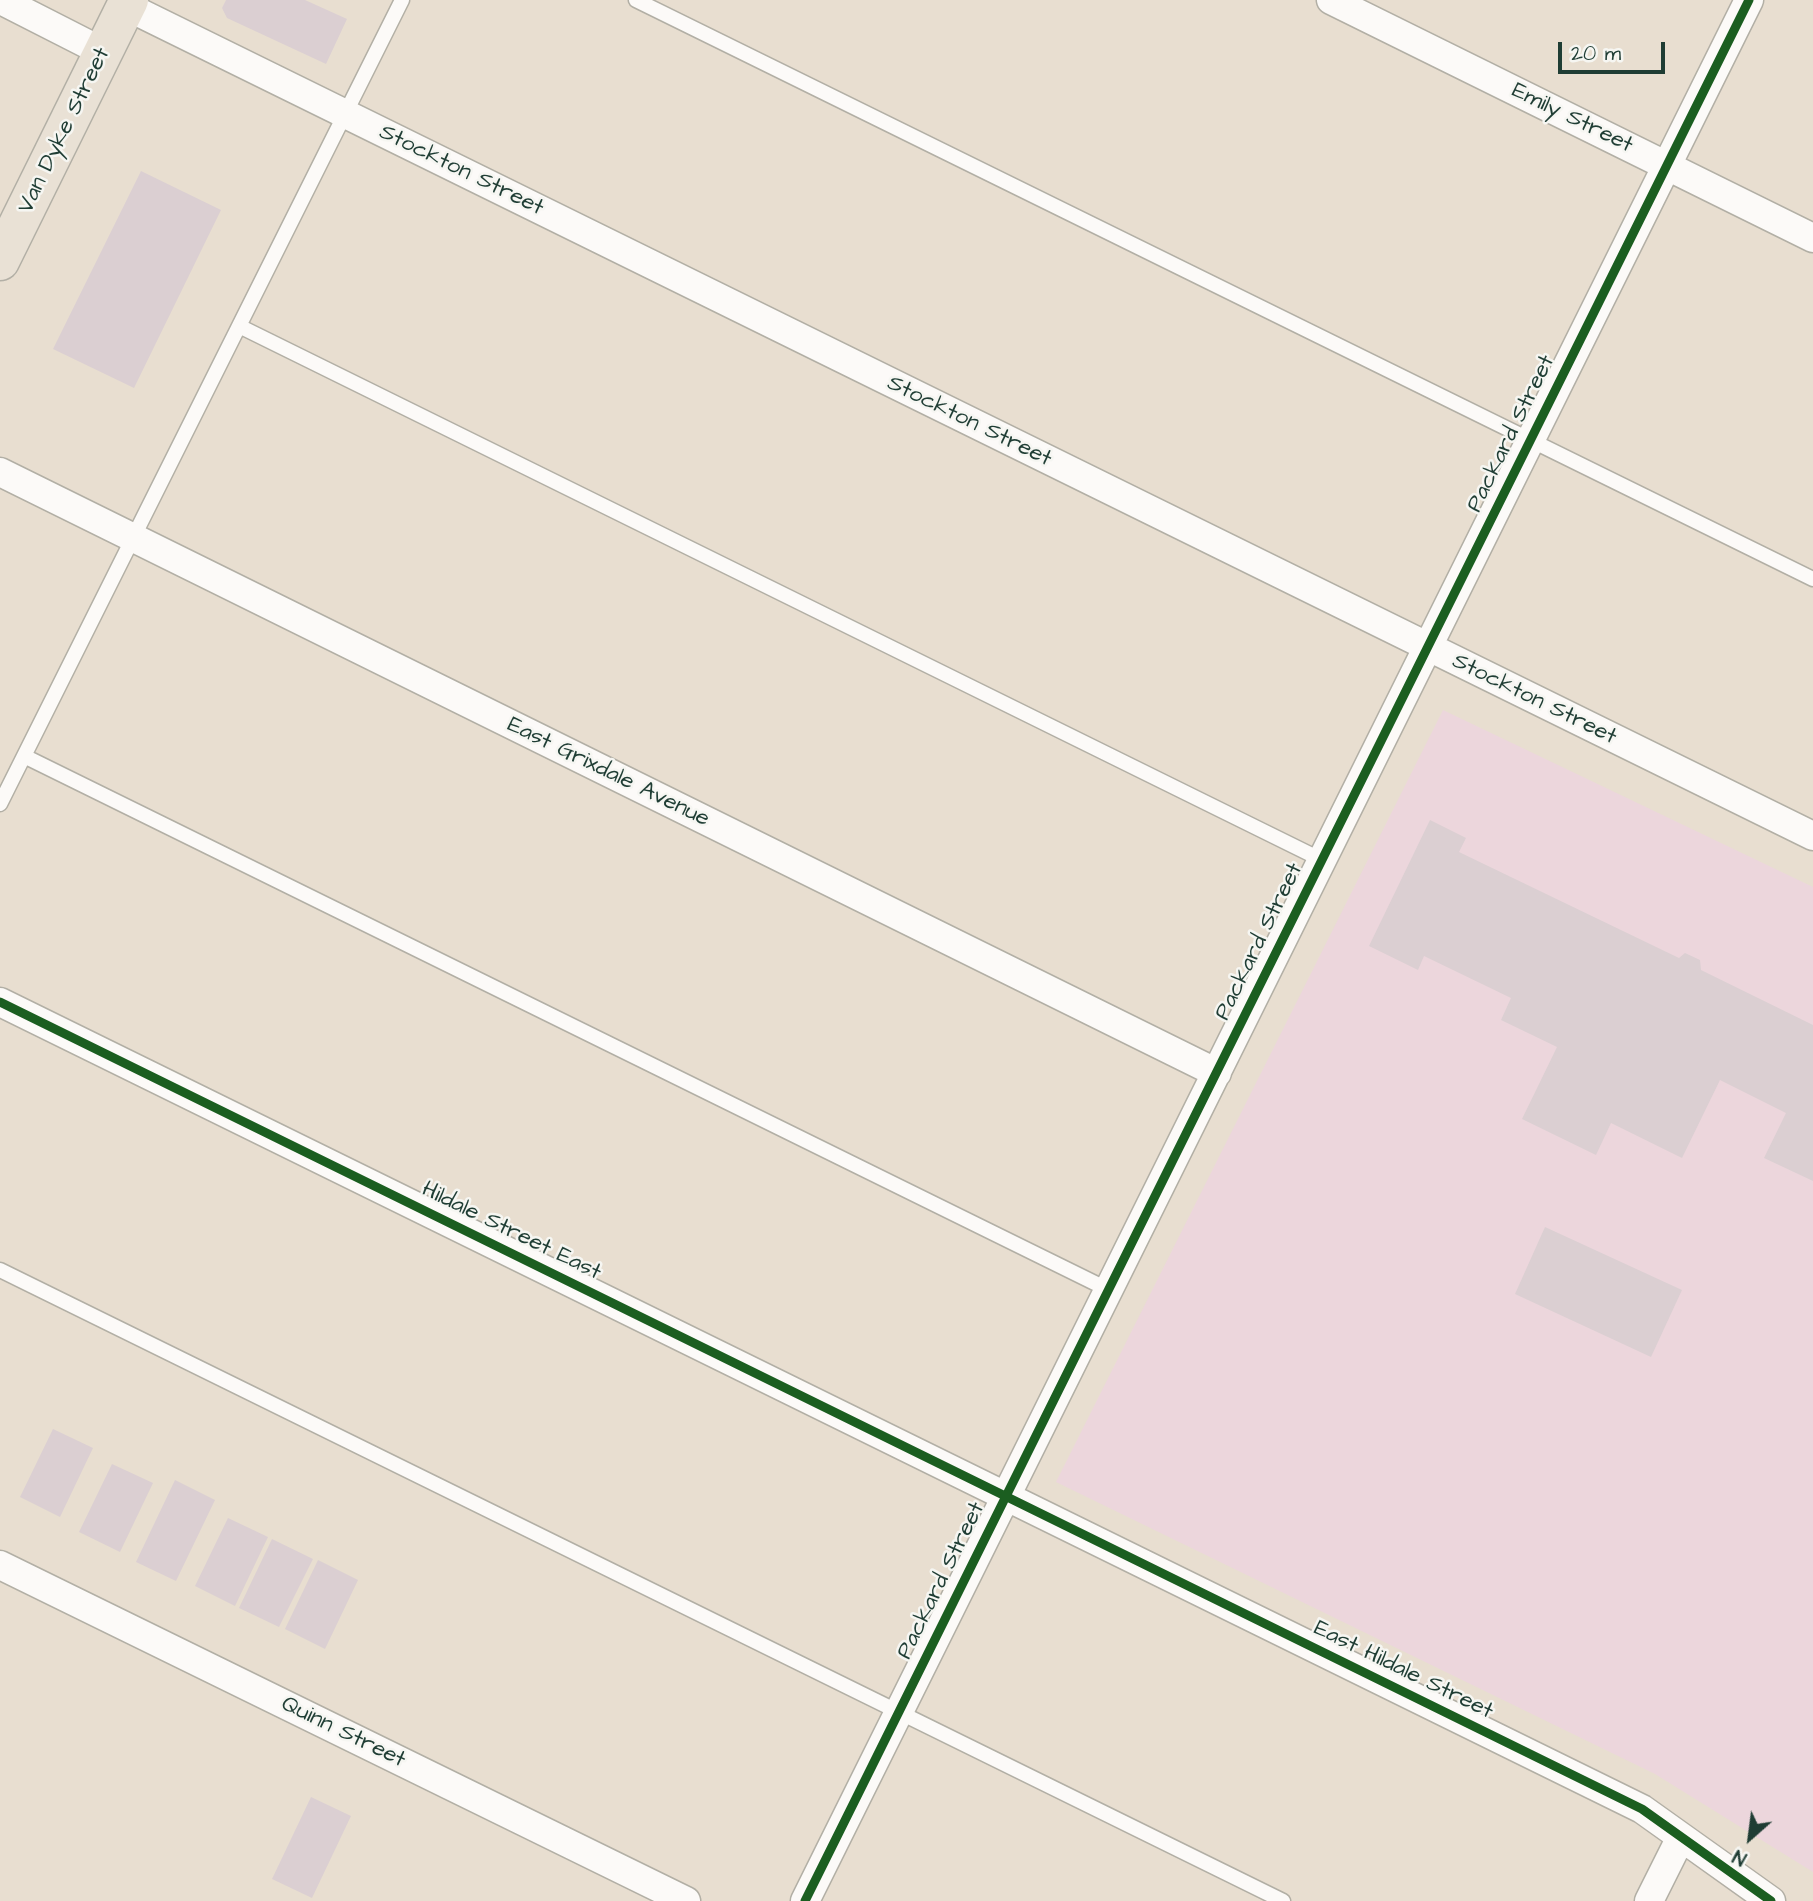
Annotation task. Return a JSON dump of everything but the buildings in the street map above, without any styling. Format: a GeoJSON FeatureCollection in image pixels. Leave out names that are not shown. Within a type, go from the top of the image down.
{"type":"FeatureCollection","features":[{"type":"Feature","properties":{"kind":"main road","name":"Van Dyke Street"},"geometry":{"type":"LineString","coordinates":[[0,261],[128,3]]}},
{"type":"Feature","properties":{"kind":"street"},"geometry":{"type":"LineString","coordinates":[[1,0],[103,52]]}},
{"type":"Feature","properties":{"kind":"street","name":"Emily Street"},"geometry":{"type":"LineString","coordinates":[[1331,0],[1813,238]]}},
{"type":"Feature","properties":{"kind":"street","name":"Packard Street"},"geometry":{"type":"LineString","coordinates":[[805,1901],[1749,0]]}},
{"type":"Feature","properties":{"kind":"street","name":"Stockton Street"},"geometry":{"type":"LineString","coordinates":[[128,3],[1427,648],[1813,836]]}},
{"type":"Feature","properties":{"kind":"street","name":"East Grixdale Avenue"},"geometry":{"type":"LineString","coordinates":[[0,472],[1217,1073]]}},
{"type":"Feature","properties":{"kind":"street","name":"Hildale Street East"},"geometry":{"type":"LineString","coordinates":[[0,1002],[1006,1497]]}},
{"type":"Feature","properties":{"kind":"street","name":"East Hildale Street"},"geometry":{"type":"LineString","coordinates":[[1006,1497],[1642,1809],[1771,1901]]}},
{"type":"Feature","properties":{"kind":"street","name":"Quinn Street"},"geometry":{"type":"LineString","coordinates":[[0,1565],[686,1901]]}},
{"type":"Feature","properties":{"kind":"street"},"geometry":{"type":"LineString","coordinates":[[1649,1901],[1681,1837]]}},
{"type":"Feature","properties":{"kind":"lane"},"geometry":{"type":"LineString","coordinates":[[0,804],[402,0]]}},
{"type":"Feature","properties":{"kind":"lane"},"geometry":{"type":"LineString","coordinates":[[636,0],[1813,579]]}},
{"type":"Feature","properties":{"kind":"lane"},"geometry":{"type":"LineString","coordinates":[[239,326],[1322,860]]}},
{"type":"Feature","properties":{"kind":"lane"},"geometry":{"type":"LineString","coordinates":[[24,756],[1109,1290]]}},
{"type":"Feature","properties":{"kind":"lane"},"geometry":{"type":"LineString","coordinates":[[0,1270],[1283,1901]]}},
{"type":"Feature","properties":{"kind":"shaded area"},"geometry":{"type":"Polygon","coordinates":[[[1443,710],[1813,887],[1813,1872],[1655,1774],[1056,1482],[1443,710]]]}},
{"type":"Feature","properties":{"kind":"cycle path"},"geometry":{"type":"LineString","coordinates":[[805,1901],[1749,0]]}},
{"type":"Feature","properties":{"kind":"cycle path"},"geometry":{"type":"LineString","coordinates":[[0,1002],[1642,1809],[1771,1901]]}}]}
